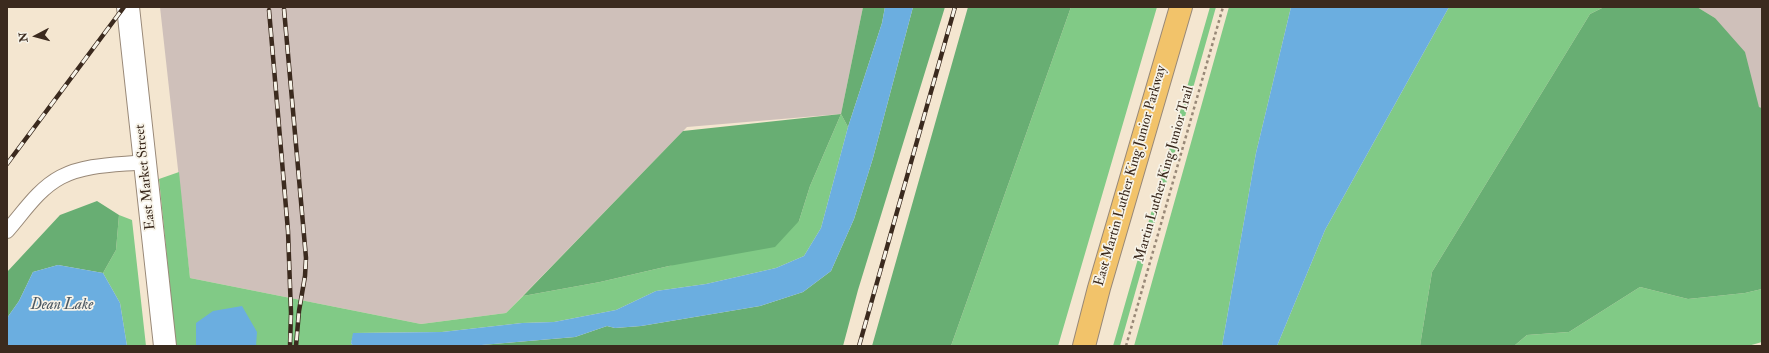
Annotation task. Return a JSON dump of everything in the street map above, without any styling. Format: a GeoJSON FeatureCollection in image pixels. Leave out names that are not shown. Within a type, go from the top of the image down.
{"type":"FeatureCollection","features":[{"type":"Feature","properties":{"kind":"main road","name":"East Martin Luther King Junior Parkway"},"geometry":{"type":"LineString","coordinates":[[1084,346],[1101,280],[1181,7]]}},
{"type":"Feature","properties":{"kind":"street","name":"East Market Street"},"geometry":{"type":"LineString","coordinates":[[128,7],[165,346]]}},
{"type":"Feature","properties":{"kind":"lane"},"geometry":{"type":"LineString","coordinates":[[7,231],[38,195],[60,178],[85,168],[145,162]]}},
{"type":"Feature","properties":{"kind":"path","name":"Martin Luther King Junior Trail"},"geometry":{"type":"LineString","coordinates":[[1126,346],[1223,7]]}},
{"type":"Feature","properties":{"kind":"shaded area"},"geometry":{"type":"Polygon","coordinates":[[[160,7],[863,7],[841,114],[687,127],[506,313],[421,324],[190,278],[160,7]]]}},
{"type":"Feature","properties":{"kind":"shaded area"},"geometry":{"type":"Polygon","coordinates":[[[1697,7],[1762,7],[1762,108],[1759,107],[1715,18],[1697,7]]]}},
{"type":"Feature","properties":{"kind":"green space"},"geometry":{"type":"Polygon","coordinates":[[[863,7],[885,7],[882,23],[848,127],[841,114],[863,7]]]}},
{"type":"Feature","properties":{"kind":"green space"},"geometry":{"type":"Polygon","coordinates":[[[913,7],[945,7],[858,290],[843,346],[470,346],[575,337],[607,326],[615,328],[641,326],[760,306],[803,292],[831,271],[854,219],[873,158],[913,7]]]}},
{"type":"Feature","properties":{"kind":"green space"},"geometry":{"type":"Polygon","coordinates":[[[968,7],[1071,7],[951,346],[872,346],[968,7]]]}},
{"type":"Feature","properties":{"kind":"green space"},"geometry":{"type":"Polygon","coordinates":[[[1071,7],[1157,7],[1058,346],[951,346],[1071,7]]]}},
{"type":"Feature","properties":{"kind":"green space"},"geometry":{"type":"Polygon","coordinates":[[[1210,7],[1216,7],[1120,346],[1113,346],[1210,7]]]}},
{"type":"Feature","properties":{"kind":"green space"},"geometry":{"type":"Polygon","coordinates":[[[1229,7],[1291,7],[1256,153],[1222,346],[1134,346],[1229,7]]]}},
{"type":"Feature","properties":{"kind":"green space"},"geometry":{"type":"Polygon","coordinates":[[[1449,7],[1604,7],[1590,14],[1432,272],[1420,346],[1277,346],[1325,230],[1449,7]]]}},
{"type":"Feature","properties":{"kind":"green space"},"geometry":{"type":"Polygon","coordinates":[[[1604,7],[1697,7],[1715,18],[1745,52],[1759,107],[1762,108],[1762,289],[1745,293],[1688,299],[1640,287],[1569,332],[1527,335],[1514,346],[1420,346],[1432,272],[1590,14],[1604,7]]]}},
{"type":"Feature","properties":{"kind":"green space"},"geometry":{"type":"Polygon","coordinates":[[[841,114],[848,127],[821,228],[804,256],[776,268],[706,284],[656,291],[616,310],[554,322],[522,323],[442,332],[354,333],[351,343],[353,346],[176,346],[159,179],[179,172],[190,278],[421,324],[506,313],[523,296],[600,282],[669,266],[799,221],[810,186],[841,114]]]}},
{"type":"Feature","properties":{"kind":"green space"},"geometry":{"type":"Polygon","coordinates":[[[841,114],[810,186],[799,221],[775,247],[669,266],[600,282],[523,296],[683,131],[841,114]]]}},
{"type":"Feature","properties":{"kind":"green space"},"geometry":{"type":"Polygon","coordinates":[[[97,201],[119,215],[116,250],[103,273],[58,265],[33,272],[19,301],[7,318],[7,272],[60,215],[97,201]]]}},
{"type":"Feature","properties":{"kind":"green space"},"geometry":{"type":"Polygon","coordinates":[[[119,215],[132,220],[146,346],[127,346],[120,303],[103,273],[116,250],[119,215]]]}},
{"type":"Feature","properties":{"kind":"green space"},"geometry":{"type":"Polygon","coordinates":[[[1640,287],[1688,299],[1745,293],[1762,289],[1762,342],[1748,346],[1514,346],[1527,335],[1569,332],[1640,287]]]}},
{"type":"Feature","properties":{"kind":"water"},"geometry":{"type":"Polygon","coordinates":[[[885,7],[913,7],[873,158],[854,219],[831,271],[803,292],[760,306],[641,326],[615,328],[607,326],[575,337],[470,346],[353,346],[351,343],[353,333],[442,332],[522,323],[554,322],[616,310],[656,291],[706,284],[776,268],[804,256],[821,228],[848,127],[882,23],[885,7]]]}},
{"type":"Feature","properties":{"kind":"water"},"geometry":{"type":"Polygon","coordinates":[[[1291,7],[1449,7],[1325,230],[1277,346],[1222,346],[1256,153],[1291,7]]]}},
{"type":"Feature","properties":{"kind":"water","name":"Dean Lake"},"geometry":{"type":"Polygon","coordinates":[[[58,265],[103,273],[120,303],[127,346],[7,346],[7,318],[19,301],[33,272],[58,265]]]}},
{"type":"Feature","properties":{"kind":"water"},"geometry":{"type":"Polygon","coordinates":[[[242,306],[257,332],[256,346],[196,346],[196,323],[213,311],[242,306]]]}},
{"type":"Feature","properties":{"kind":"railway"},"geometry":{"type":"LineString","coordinates":[[7,164],[124,7]]}},
{"type":"Feature","properties":{"kind":"railway"},"geometry":{"type":"LineString","coordinates":[[859,346],[955,7]]}},
{"type":"Feature","properties":{"kind":"railway"},"geometry":{"type":"LineString","coordinates":[[284,9],[306,258],[296,346]]}},
{"type":"Feature","properties":{"kind":"railway"},"geometry":{"type":"LineString","coordinates":[[269,10],[288,231],[291,313],[290,346]]}}]}
